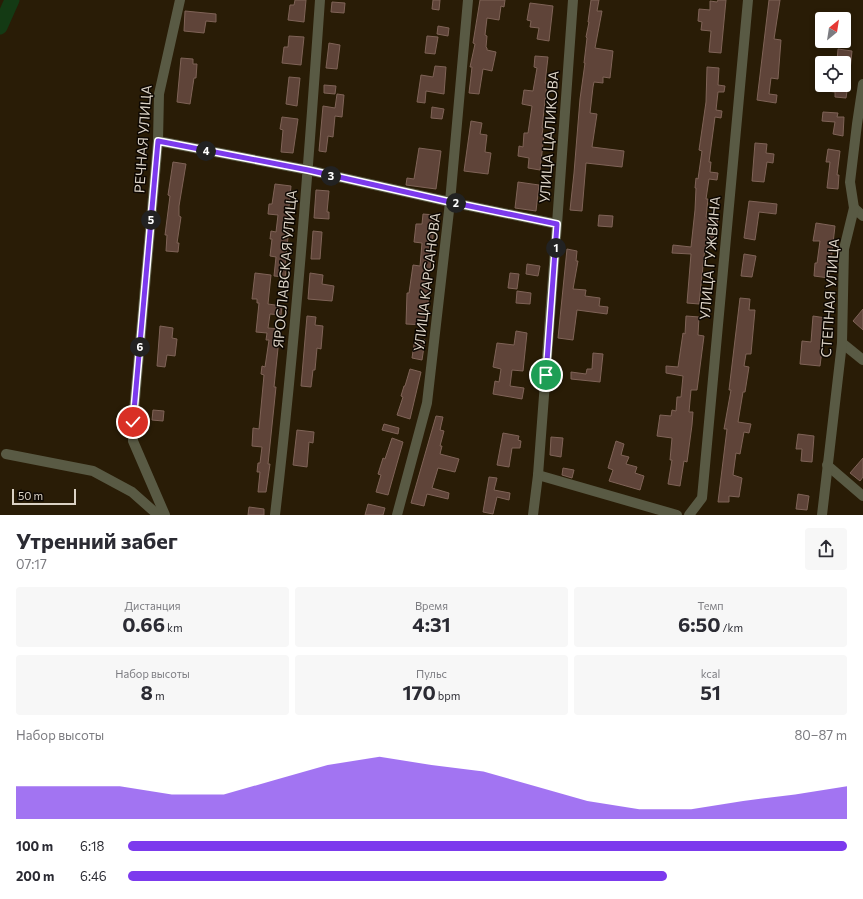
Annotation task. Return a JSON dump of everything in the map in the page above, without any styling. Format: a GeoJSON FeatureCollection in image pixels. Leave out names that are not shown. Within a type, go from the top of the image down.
{"type":"FeatureCollection","features":[{"type":"Feature","properties":{"kind":"street","name":"РЕЧНАЯ УЛИЦА"},"geometry":{"type":"LineString","coordinates":[[165,515],[133,441],[133,422],[158,141],[159,94],[180,0]]}},
{"type":"Feature","properties":{"kind":"street","name":"ЯРОСЛАВСКАЯ УЛИЦА"},"geometry":{"type":"LineString","coordinates":[[275,515],[287,412],[308,170],[320,0]]}},
{"type":"Feature","properties":{"kind":"street","name":"УЛИЦА КАРСАНОВА"},"geometry":{"type":"LineString","coordinates":[[397,515],[427,403],[450,202],[468,0]]}},
{"type":"Feature","properties":{"kind":"street","name":"УЛИЦА ЦАЛИКОВА"},"geometry":{"type":"LineString","coordinates":[[533,515],[538,476],[573,0]]}},
{"type":"Feature","properties":{"kind":"street","name":"УЛИЦА ГУЖВИНА"},"geometry":{"type":"LineString","coordinates":[[690,515],[702,498],[748,0]]}},
{"type":"Feature","properties":{"kind":"street","name":"СТЕПНАЯ УЛИЦА"},"geometry":{"type":"LineString","coordinates":[[822,515],[842,343],[844,249],[854,208],[850,182],[863,84]]}},
{"type":"Feature","properties":{"kind":"street"},"geometry":{"type":"LineString","coordinates":[[158,141],[308,170],[557,224]]}},
{"type":"Feature","properties":{"kind":"street"},"geometry":{"type":"LineString","coordinates":[[854,208],[863,216]]}},
{"type":"Feature","properties":{"kind":"street"},"geometry":{"type":"LineString","coordinates":[[842,343],[863,360]]}},
{"type":"Feature","properties":{"kind":"street"},"geometry":{"type":"LineString","coordinates":[[6,454],[93,471],[132,492],[158,515]]}},
{"type":"Feature","properties":{"kind":"street"},"geometry":{"type":"LineString","coordinates":[[827,465],[863,496]]}},
{"type":"Feature","properties":{"kind":"street"},"geometry":{"type":"LineString","coordinates":[[538,476],[677,515]]}},
{"type":"Feature","properties":{"kind":"building"},"geometry":{"type":"Polygon","coordinates":[[[295,0],[306,0],[304,22],[288,20],[290,5],[294,5],[295,0]]]}},
{"type":"Feature","properties":{"kind":"building"},"geometry":{"type":"Polygon","coordinates":[[[433,0],[440,0],[439,10],[432,9],[433,0]]]}},
{"type":"Feature","properties":{"kind":"building"},"geometry":{"type":"Polygon","coordinates":[[[480,0],[505,0],[504,7],[501,6],[499,20],[487,18],[485,35],[487,36],[486,47],[487,50],[496,52],[492,71],[483,69],[479,94],[469,93],[472,67],[470,67],[475,44],[473,43],[480,0]]]}},
{"type":"Feature","properties":{"kind":"building"},"geometry":{"type":"Polygon","coordinates":[[[591,0],[599,0],[597,11],[602,11],[595,48],[613,51],[610,78],[603,77],[603,83],[594,82],[590,113],[597,114],[592,147],[624,151],[622,167],[586,163],[582,211],[570,210],[580,99],[585,63],[586,37],[591,0]]]}},
{"type":"Feature","properties":{"kind":"building"},"geometry":{"type":"Polygon","coordinates":[[[718,0],[726,0],[721,53],[709,52],[711,31],[701,30],[702,22],[698,21],[699,9],[710,10],[710,1],[717,2],[718,0]]]}},
{"type":"Feature","properties":{"kind":"building"},"geometry":{"type":"Polygon","coordinates":[[[769,0],[780,0],[774,39],[781,40],[778,79],[771,78],[769,94],[777,95],[776,103],[757,100],[769,0]]]}},
{"type":"Feature","properties":{"kind":"building"},"geometry":{"type":"Polygon","coordinates":[[[332,2],[345,3],[344,13],[331,12],[332,2]]]}},
{"type":"Feature","properties":{"kind":"building"},"geometry":{"type":"Polygon","coordinates":[[[530,3],[553,6],[549,41],[537,39],[539,28],[530,27],[531,21],[527,20],[530,3]]]}},
{"type":"Feature","properties":{"kind":"building"},"geometry":{"type":"Polygon","coordinates":[[[185,11],[216,14],[216,22],[206,21],[204,33],[184,31],[185,11]]]}},
{"type":"Feature","properties":{"kind":"building"},"geometry":{"type":"Polygon","coordinates":[[[438,26],[449,28],[448,36],[437,34],[438,26]]]}},
{"type":"Feature","properties":{"kind":"building"},"geometry":{"type":"Polygon","coordinates":[[[289,36],[304,37],[301,65],[282,63],[284,47],[288,47],[289,36]]]}},
{"type":"Feature","properties":{"kind":"building"},"geometry":{"type":"Polygon","coordinates":[[[427,36],[438,37],[435,54],[425,53],[427,36]]]}},
{"type":"Feature","properties":{"kind":"building"},"geometry":{"type":"Polygon","coordinates":[[[329,43],[340,45],[337,69],[326,68],[329,43]]]}},
{"type":"Feature","properties":{"kind":"building"},"geometry":{"type":"Polygon","coordinates":[[[838,49],[852,51],[851,61],[851,56],[838,56],[838,49]]]}},
{"type":"Feature","properties":{"kind":"building"},"geometry":{"type":"Polygon","coordinates":[[[535,56],[548,57],[542,128],[542,135],[544,135],[540,170],[528,168],[529,158],[518,156],[519,146],[523,147],[524,133],[528,133],[532,106],[522,104],[524,90],[533,91],[537,68],[534,67],[535,56]]]}},
{"type":"Feature","properties":{"kind":"building"},"geometry":{"type":"Polygon","coordinates":[[[181,58],[193,59],[193,64],[197,64],[196,78],[194,78],[190,104],[177,102],[181,58]]]}},
{"type":"Feature","properties":{"kind":"building"},"geometry":{"type":"Polygon","coordinates":[[[435,66],[446,67],[444,94],[426,91],[425,103],[417,102],[421,75],[433,77],[435,66]]]}},
{"type":"Feature","properties":{"kind":"building"},"geometry":{"type":"Polygon","coordinates":[[[707,67],[719,68],[718,85],[725,86],[724,92],[718,92],[716,110],[722,111],[721,118],[715,117],[709,162],[711,162],[710,172],[718,173],[717,180],[709,179],[706,199],[708,199],[706,217],[718,218],[717,226],[715,226],[712,248],[705,247],[699,304],[687,303],[691,254],[672,253],[673,245],[691,247],[695,210],[696,178],[698,179],[702,151],[699,150],[706,102],[707,67]]]}},
{"type":"Feature","properties":{"kind":"building"},"geometry":{"type":"Polygon","coordinates":[[[289,77],[300,78],[297,106],[286,104],[289,77]]]}},
{"type":"Feature","properties":{"kind":"building"},"geometry":{"type":"Polygon","coordinates":[[[324,85],[336,86],[335,94],[324,93],[324,85]]]}},
{"type":"Feature","properties":{"kind":"building"},"geometry":{"type":"Polygon","coordinates":[[[835,92],[847,92],[846,98],[835,97],[835,92]]]}},
{"type":"Feature","properties":{"kind":"building"},"geometry":{"type":"Polygon","coordinates":[[[337,94],[344,95],[342,117],[335,116],[333,137],[328,136],[326,152],[319,151],[323,106],[335,108],[337,94]]]}},
{"type":"Feature","properties":{"kind":"building"},"geometry":{"type":"Polygon","coordinates":[[[432,107],[444,109],[442,119],[431,118],[432,107]]]}},
{"type":"Feature","properties":{"kind":"building"},"geometry":{"type":"Polygon","coordinates":[[[823,112],[838,113],[837,117],[844,117],[843,136],[833,134],[835,122],[822,121],[823,112]]]}},
{"type":"Feature","properties":{"kind":"building"},"geometry":{"type":"Polygon","coordinates":[[[282,117],[298,119],[293,153],[281,152],[283,130],[280,129],[282,117]]]}},
{"type":"Feature","properties":{"kind":"building"},"geometry":{"type":"Polygon","coordinates":[[[471,121],[482,123],[480,134],[487,135],[485,152],[491,153],[488,174],[464,171],[471,121]]]}},
{"type":"Feature","properties":{"kind":"building"},"geometry":{"type":"Polygon","coordinates":[[[755,143],[767,144],[766,153],[774,154],[773,163],[767,162],[764,182],[752,181],[755,143]]]}},
{"type":"Feature","properties":{"kind":"building"},"geometry":{"type":"Polygon","coordinates":[[[419,148],[441,151],[436,189],[406,185],[407,178],[414,179],[419,148]]]}},
{"type":"Feature","properties":{"kind":"building"},"geometry":{"type":"Polygon","coordinates":[[[828,149],[840,151],[837,175],[839,175],[838,189],[827,188],[830,162],[826,162],[828,149]]]}},
{"type":"Feature","properties":{"kind":"building"},"geometry":{"type":"Polygon","coordinates":[[[173,162],[186,164],[179,206],[179,216],[181,217],[177,243],[179,243],[178,252],[166,251],[167,235],[165,235],[170,196],[168,195],[173,162]]]}},
{"type":"Feature","properties":{"kind":"building"},"geometry":{"type":"Polygon","coordinates":[[[518,182],[539,185],[536,211],[515,208],[518,182]]]}},
{"type":"Feature","properties":{"kind":"building"},"geometry":{"type":"Polygon","coordinates":[[[275,184],[291,186],[287,228],[289,228],[285,277],[274,276],[276,257],[270,256],[272,239],[270,239],[271,231],[276,232],[278,215],[268,214],[269,204],[272,204],[275,184]]]}},
{"type":"Feature","properties":{"kind":"building"},"geometry":{"type":"Polygon","coordinates":[[[316,190],[329,191],[327,212],[329,212],[329,219],[314,218],[316,190]]]}},
{"type":"Feature","properties":{"kind":"building"},"geometry":{"type":"Polygon","coordinates":[[[749,201],[777,204],[776,214],[759,212],[755,240],[744,238],[749,201]]]}},
{"type":"Feature","properties":{"kind":"building"},"geometry":{"type":"Polygon","coordinates":[[[423,214],[435,215],[426,325],[406,324],[407,293],[409,293],[413,265],[420,266],[422,243],[414,242],[416,224],[422,224],[423,214]]]}},
{"type":"Feature","properties":{"kind":"building"},"geometry":{"type":"Polygon","coordinates":[[[599,215],[613,216],[612,227],[598,226],[599,215]]]}},
{"type":"Feature","properties":{"kind":"building"},"geometry":{"type":"Polygon","coordinates":[[[816,223],[835,226],[829,278],[814,276],[815,263],[817,263],[820,241],[813,241],[816,223]]]}},
{"type":"Feature","properties":{"kind":"building"},"geometry":{"type":"Polygon","coordinates":[[[313,231],[322,232],[320,259],[311,259],[313,231]]]}},
{"type":"Feature","properties":{"kind":"building"},"geometry":{"type":"Polygon","coordinates":[[[567,249],[577,251],[576,261],[578,261],[573,289],[586,290],[585,296],[600,298],[599,306],[608,307],[607,314],[577,310],[573,340],[558,338],[567,249]]]}},
{"type":"Feature","properties":{"kind":"building"},"geometry":{"type":"Polygon","coordinates":[[[744,254],[756,256],[752,277],[741,276],[744,254]]]}},
{"type":"Feature","properties":{"kind":"building"},"geometry":{"type":"Polygon","coordinates":[[[527,264],[540,266],[538,276],[526,274],[527,264]]]}},
{"type":"Feature","properties":{"kind":"building"},"geometry":{"type":"Polygon","coordinates":[[[255,273],[271,275],[268,304],[282,306],[281,315],[270,314],[268,328],[280,329],[268,464],[270,464],[266,492],[258,492],[260,472],[257,472],[262,447],[252,446],[253,428],[259,429],[264,375],[261,374],[262,366],[265,367],[269,340],[266,340],[267,333],[256,332],[259,303],[257,303],[257,299],[252,299],[255,273]]]}},
{"type":"Feature","properties":{"kind":"building"},"geometry":{"type":"Polygon","coordinates":[[[310,273],[323,275],[322,284],[334,286],[332,301],[308,299],[310,273]]]}},
{"type":"Feature","properties":{"kind":"building"},"geometry":{"type":"Polygon","coordinates":[[[510,273],[519,274],[517,289],[508,288],[510,273]]]}},
{"type":"Feature","properties":{"kind":"building"},"geometry":{"type":"Polygon","coordinates":[[[517,291],[531,293],[530,304],[516,303],[517,291]]]}},
{"type":"Feature","properties":{"kind":"building"},"geometry":{"type":"Polygon","coordinates":[[[740,298],[750,299],[749,310],[755,310],[751,354],[746,354],[744,366],[749,367],[738,422],[751,424],[749,433],[744,432],[740,454],[736,453],[733,475],[742,478],[739,497],[729,496],[729,502],[718,502],[727,429],[724,429],[731,390],[729,390],[740,298]]]}},
{"type":"Feature","properties":{"kind":"building"},"geometry":{"type":"Polygon","coordinates":[[[863,309],[863,330],[853,321],[863,309]]]}},
{"type":"Feature","properties":{"kind":"building"},"geometry":{"type":"Polygon","coordinates":[[[307,316],[316,317],[315,325],[323,326],[321,349],[317,348],[315,370],[313,370],[311,387],[301,386],[307,316]]]}},
{"type":"Feature","properties":{"kind":"building"},"geometry":{"type":"Polygon","coordinates":[[[686,316],[699,317],[698,335],[704,336],[697,390],[691,390],[689,412],[693,412],[692,425],[687,462],[684,461],[680,486],[668,484],[672,460],[670,460],[672,438],[657,436],[660,415],[671,416],[672,410],[676,411],[677,397],[681,397],[683,376],[666,373],[666,366],[678,367],[683,333],[685,334],[686,316]]]}},
{"type":"Feature","properties":{"kind":"building"},"geometry":{"type":"Polygon","coordinates":[[[813,316],[826,318],[820,366],[800,364],[802,341],[811,342],[813,316]]]}},
{"type":"Feature","properties":{"kind":"building"},"geometry":{"type":"Polygon","coordinates":[[[160,326],[173,328],[172,338],[177,339],[175,356],[167,355],[165,367],[157,366],[160,326]]]}},
{"type":"Feature","properties":{"kind":"building"},"geometry":{"type":"Polygon","coordinates":[[[516,331],[527,333],[523,371],[512,370],[510,386],[524,388],[522,399],[493,394],[495,381],[499,382],[501,369],[493,367],[497,343],[514,345],[516,331]]]}},
{"type":"Feature","properties":{"kind":"building"},"geometry":{"type":"Polygon","coordinates":[[[415,338],[425,340],[422,360],[412,358],[415,338]]]}},
{"type":"Feature","properties":{"kind":"building"},"geometry":{"type":"Polygon","coordinates":[[[593,353],[603,354],[600,382],[571,379],[571,372],[586,374],[587,369],[592,369],[593,353]]]}},
{"type":"Feature","properties":{"kind":"building"},"geometry":{"type":"Polygon","coordinates":[[[410,369],[421,372],[410,419],[397,415],[403,397],[401,396],[410,369]]]}},
{"type":"Feature","properties":{"kind":"building"},"geometry":{"type":"Polygon","coordinates":[[[153,410],[164,411],[163,421],[152,420],[153,410]]]}},
{"type":"Feature","properties":{"kind":"building"},"geometry":{"type":"Polygon","coordinates":[[[436,416],[443,417],[440,430],[444,431],[440,446],[442,446],[440,454],[459,459],[455,472],[438,468],[432,488],[449,493],[448,499],[427,494],[424,506],[411,503],[436,416]]]}},
{"type":"Feature","properties":{"kind":"building"},"geometry":{"type":"Polygon","coordinates":[[[384,424],[399,428],[398,434],[382,430],[384,424]]]}},
{"type":"Feature","properties":{"kind":"building"},"geometry":{"type":"Polygon","coordinates":[[[297,430],[314,432],[313,443],[309,442],[307,467],[293,465],[297,430]]]}},
{"type":"Feature","properties":{"kind":"building"},"geometry":{"type":"Polygon","coordinates":[[[503,433],[519,436],[518,440],[521,441],[520,448],[512,448],[509,467],[497,465],[503,433]]]}},
{"type":"Feature","properties":{"kind":"building"},"geometry":{"type":"Polygon","coordinates":[[[798,434],[814,436],[812,462],[801,461],[802,449],[796,449],[798,434]]]}},
{"type":"Feature","properties":{"kind":"building"},"geometry":{"type":"Polygon","coordinates":[[[551,437],[563,438],[561,457],[550,455],[551,437]]]}},
{"type":"Feature","properties":{"kind":"building"},"geometry":{"type":"Polygon","coordinates":[[[392,438],[403,442],[388,495],[376,492],[381,475],[378,474],[392,438]]]}},
{"type":"Feature","properties":{"kind":"building"},"geometry":{"type":"Polygon","coordinates":[[[616,441],[624,444],[621,455],[629,457],[626,464],[637,467],[635,473],[644,476],[640,490],[609,481],[613,470],[608,468],[616,441]]]}},
{"type":"Feature","properties":{"kind":"building"},"geometry":{"type":"Polygon","coordinates":[[[863,458],[863,477],[860,481],[850,473],[863,458]]]}},
{"type":"Feature","properties":{"kind":"building"},"geometry":{"type":"Polygon","coordinates":[[[563,468],[574,470],[572,478],[562,475],[563,468]]]}},
{"type":"Feature","properties":{"kind":"building"},"geometry":{"type":"Polygon","coordinates":[[[489,477],[497,478],[494,490],[510,493],[509,500],[497,497],[493,514],[483,512],[489,477]]]}},
{"type":"Feature","properties":{"kind":"building"},"geometry":{"type":"Polygon","coordinates":[[[798,494],[809,496],[807,510],[796,509],[798,494]]]}},
{"type":"Feature","properties":{"kind":"building"},"geometry":{"type":"Polygon","coordinates":[[[368,504],[385,508],[383,515],[365,515],[368,504]]]}},
{"type":"Feature","properties":{"kind":"building"},"geometry":{"type":"Polygon","coordinates":[[[249,507],[264,509],[264,515],[248,515],[249,507]]]}},
{"type":"Feature","properties":{"kind":"waterway"},"geometry":{"type":"LineString","coordinates":[[0,27],[12,0]]}},
{"type":"Feature","properties":{"kind":"route"},"geometry":{"type":"LineString","coordinates":[[133,422],[158,141],[308,170],[557,224],[546,375]]}}]}
